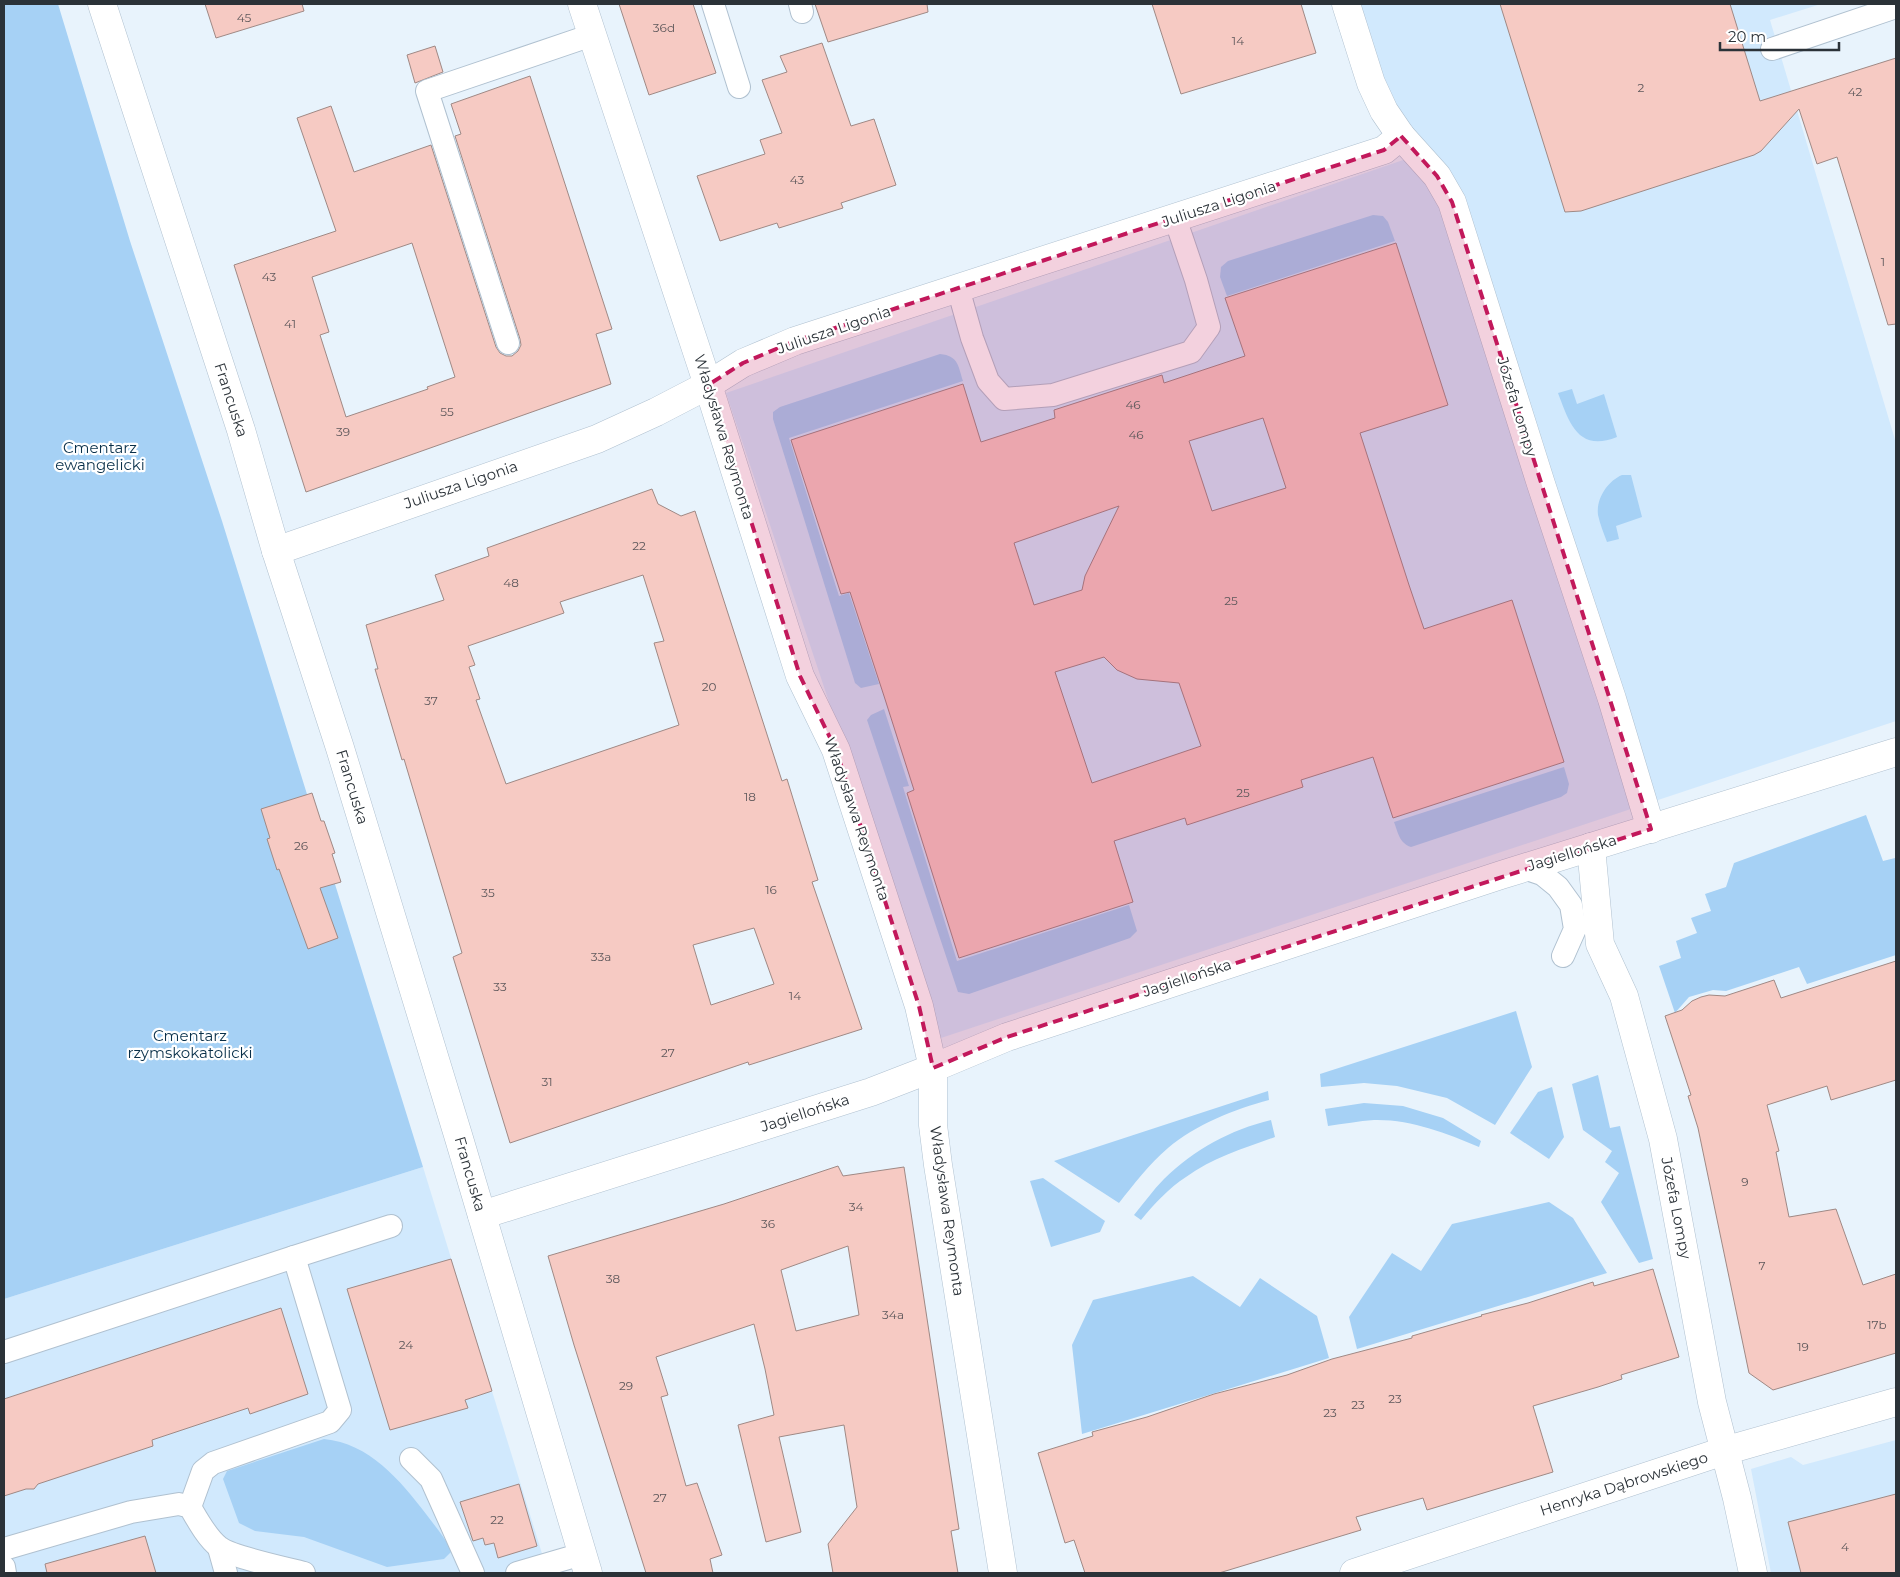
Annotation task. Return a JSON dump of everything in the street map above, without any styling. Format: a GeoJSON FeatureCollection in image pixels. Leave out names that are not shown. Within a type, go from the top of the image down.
{"type":"FeatureCollection","features":[{"type":"Feature","properties":{"kind":"street","name":"Francuska"},"geometry":{"type":"LineString","coordinates":[[102,4],[238,421],[276,550],[340,748],[482,1215],[585,1564]]}},
{"type":"Feature","properties":{"kind":"street","name":"Władysława Reymonta"},"geometry":{"type":"LineString","coordinates":[[582,4],[708,385],[800,676],[839,760],[919,1006],[933,1068],[933,1125],[936,1149],[1003,1573]]}},
{"type":"Feature","properties":{"kind":"street","name":"Józefa Lompy"},"geometry":{"type":"LineString","coordinates":[[1346,4],[1371,84],[1384,110],[1401,136],[1437,176],[1452,202],[1541,484],[1612,699],[1651,829]]}},
{"type":"Feature","properties":{"kind":"street","name":"Juliusza Ligonia"},"geometry":{"type":"LineString","coordinates":[[276,550],[597,439],[656,412],[708,385],[743,363],[795,341],[1384,150],[1401,136]]}},
{"type":"Feature","properties":{"kind":"street","name":"Jagiellońska"},"geometry":{"type":"LineString","coordinates":[[482,1215],[870,1092],[1006,1037],[1524,868],[1896,752]]}},
{"type":"Feature","properties":{"kind":"street","name":"Józefa Lompy"},"geometry":{"type":"LineString","coordinates":[[1591,847],[1600,944],[1624,996],[1663,1139],[1712,1402],[1737,1498],[1753,1573]]}},
{"type":"Feature","properties":{"kind":"street","name":"Henryka Dąbrowskiego"},"geometry":{"type":"LineString","coordinates":[[1354,1573],[1724,1450],[1896,1402]]}},
{"type":"Feature","properties":{"kind":"lane"},"geometry":{"type":"LineString","coordinates":[[713,4],[739,87]]}},
{"type":"Feature","properties":{"kind":"lane"},"geometry":{"type":"LineString","coordinates":[[1772,49],[1896,7]]}},
{"type":"Feature","properties":{"kind":"lane"},"geometry":{"type":"LineString","coordinates":[[508,343],[427,91],[592,35]]}},
{"type":"Feature","properties":{"kind":"lane"},"geometry":{"type":"LineString","coordinates":[[958,288],[972,338],[988,381],[1004,399],[1053,395],[1191,352],[1209,327],[1196,280],[1175,218]]}},
{"type":"Feature","properties":{"kind":"lane"},"geometry":{"type":"LineString","coordinates":[[1524,868],[1542,874],[1558,887],[1571,905],[1575,929],[1563,956]]}},
{"type":"Feature","properties":{"kind":"lane"},"geometry":{"type":"LineString","coordinates":[[4,1352],[391,1226]]}},
{"type":"Feature","properties":{"kind":"lane"},"geometry":{"type":"LineString","coordinates":[[226,1573],[219,1548],[199,1524],[190,1506],[203,1471],[213,1463],[330,1422],[340,1410],[294,1257]]}},
{"type":"Feature","properties":{"kind":"lane"},"geometry":{"type":"LineString","coordinates":[[411,1459],[432,1480],[473,1573]]}},
{"type":"Feature","properties":{"kind":"lane"},"geometry":{"type":"LineString","coordinates":[[4,1549],[131,1512],[179,1504],[190,1506]]}},
{"type":"Feature","properties":{"kind":"lane"},"geometry":{"type":"LineString","coordinates":[[219,1548],[244,1557],[304,1573]]}},
{"type":"Feature","properties":{"kind":"lane"},"geometry":{"type":"LineString","coordinates":[[517,1573],[585,1564]]}},
{"type":"Feature","properties":{"kind":"lane"},"geometry":{"type":"LineString","coordinates":[[4,1567],[5,1573]]}},
{"type":"Feature","properties":{"kind":"highlighted area"},"geometry":{"type":"Polygon","coordinates":[[[1401,136],[1437,176],[1452,202],[1651,829],[1007,1037],[933,1068],[919,1006],[836,750],[800,676],[708,385],[743,363],[795,341],[1384,150],[1401,136]]]}},
{"type":"Feature","properties":{"kind":"shaded area"},"geometry":{"type":"Polygon","coordinates":[[[1360,4],[1821,4],[1770,20],[1896,443],[1896,721],[941,1038],[726,393],[1406,159],[1360,4]]]}},
{"type":"Feature","properties":{"kind":"shaded area"},"geometry":{"type":"Polygon","coordinates":[[[423,1167],[548,1573],[4,1573],[4,1299],[423,1167]]]}},
{"type":"Feature","properties":{"kind":"shaded area"},"geometry":{"type":"Polygon","coordinates":[[[1896,1440],[1896,1573],[1771,1573],[1751,1469],[1791,1457],[1803,1465],[1896,1440]]]}},
{"type":"Feature","properties":{"kind":"green space","name":"Cmentarz rzymskokatolicki"},"geometry":{"type":"Polygon","coordinates":[[[4,4],[58,4],[130,241],[222,521],[423,1167],[4,1299],[4,4]]]}},
{"type":"Feature","properties":{"kind":"green space"},"geometry":{"type":"Polygon","coordinates":[[[1373,215],[1383,216],[1388,222],[1395,241],[1227,296],[1220,277],[1221,267],[1228,261],[1373,215]]]}},
{"type":"Feature","properties":{"kind":"green space"},"geometry":{"type":"Polygon","coordinates":[[[940,354],[954,359],[959,366],[963,381],[789,438],[839,596],[849,593],[879,684],[861,688],[855,683],[773,419],[773,412],[780,407],[940,354]]]}},
{"type":"Feature","properties":{"kind":"green space"},"geometry":{"type":"Polygon","coordinates":[[[1572,389],[1577,404],[1604,394],[1617,437],[1604,441],[1593,441],[1584,438],[1577,432],[1566,414],[1558,393],[1572,389]]]}},
{"type":"Feature","properties":{"kind":"green space"},"geometry":{"type":"Polygon","coordinates":[[[1622,475],[1631,475],[1642,517],[1616,526],[1619,539],[1607,542],[1598,515],[1599,502],[1604,491],[1612,481],[1622,475]]]}},
{"type":"Feature","properties":{"kind":"green space"},"geometry":{"type":"Polygon","coordinates":[[[884,709],[909,786],[903,787],[957,961],[1129,905],[1137,931],[1130,938],[969,994],[958,992],[867,720],[871,715],[884,709]]]}},
{"type":"Feature","properties":{"kind":"green space"},"geometry":{"type":"Polygon","coordinates":[[[1564,767],[1569,784],[1567,793],[1561,797],[1411,847],[1401,840],[1394,822],[1564,767]]]}},
{"type":"Feature","properties":{"kind":"green space"},"geometry":{"type":"Polygon","coordinates":[[[1866,815],[1883,861],[1895,858],[1896,862],[1896,955],[1807,984],[1799,967],[1726,991],[1713,990],[1689,997],[1675,1013],[1659,966],[1681,958],[1676,941],[1697,933],[1691,918],[1711,911],[1705,894],[1726,887],[1734,863],[1866,815]]]}},
{"type":"Feature","properties":{"kind":"green space"},"geometry":{"type":"Polygon","coordinates":[[[1516,1011],[1532,1067],[1495,1125],[1447,1098],[1397,1086],[1364,1083],[1321,1087],[1320,1074],[1516,1011]]]}},
{"type":"Feature","properties":{"kind":"green space"},"geometry":{"type":"Polygon","coordinates":[[[1598,1075],[1610,1128],[1620,1126],[1653,1259],[1639,1263],[1601,1202],[1619,1173],[1605,1162],[1612,1151],[1583,1130],[1572,1084],[1598,1075]]]}},
{"type":"Feature","properties":{"kind":"green space"},"geometry":{"type":"Polygon","coordinates":[[[1552,1087],[1564,1137],[1549,1159],[1510,1133],[1538,1092],[1552,1087]]]}},
{"type":"Feature","properties":{"kind":"green space"},"geometry":{"type":"Polygon","coordinates":[[[1268,1091],[1269,1100],[1243,1108],[1203,1125],[1168,1148],[1142,1174],[1119,1203],[1054,1161],[1268,1091]]]}},
{"type":"Feature","properties":{"kind":"green space"},"geometry":{"type":"Polygon","coordinates":[[[1364,1103],[1403,1106],[1443,1118],[1481,1141],[1479,1147],[1414,1124],[1387,1120],[1328,1126],[1325,1109],[1364,1103]]]}},
{"type":"Feature","properties":{"kind":"green space"},"geometry":{"type":"Polygon","coordinates":[[[1271,1120],[1275,1137],[1229,1154],[1196,1170],[1156,1202],[1141,1220],[1134,1215],[1160,1183],[1188,1159],[1227,1135],[1271,1120]]]}},
{"type":"Feature","properties":{"kind":"green space"},"geometry":{"type":"Polygon","coordinates":[[[1043,1178],[1105,1221],[1100,1232],[1051,1247],[1030,1181],[1043,1178]]]}},
{"type":"Feature","properties":{"kind":"green space"},"geometry":{"type":"Polygon","coordinates":[[[1549,1202],[1573,1218],[1607,1273],[1357,1349],[1349,1317],[1392,1253],[1421,1271],[1452,1224],[1549,1202]]]}},
{"type":"Feature","properties":{"kind":"green space"},"geometry":{"type":"Polygon","coordinates":[[[1193,1276],[1240,1307],[1260,1278],[1317,1316],[1329,1358],[1082,1434],[1072,1345],[1093,1300],[1193,1276]]]}},
{"type":"Feature","properties":{"kind":"green space"},"geometry":{"type":"Polygon","coordinates":[[[324,1439],[340,1442],[355,1448],[382,1465],[416,1501],[452,1551],[444,1559],[387,1567],[304,1537],[255,1531],[239,1523],[223,1479],[227,1471],[324,1439]]]}},
{"type":"Feature","properties":{"kind":"building"},"geometry":{"type":"Polygon","coordinates":[[[205,4],[302,4],[304,11],[216,38],[205,4]]]}},
{"type":"Feature","properties":{"kind":"building"},"geometry":{"type":"Polygon","coordinates":[[[619,4],[693,4],[716,73],[649,95],[619,4]]]}},
{"type":"Feature","properties":{"kind":"building"},"geometry":{"type":"Polygon","coordinates":[[[815,4],[927,4],[928,12],[828,42],[815,4]]]}},
{"type":"Feature","properties":{"kind":"building"},"geometry":{"type":"Polygon","coordinates":[[[1152,4],[1301,4],[1316,53],[1181,94],[1152,4]]]}},
{"type":"Feature","properties":{"kind":"building"},"geometry":{"type":"Polygon","coordinates":[[[1500,4],[1730,4],[1760,101],[1896,58],[1896,324],[1888,325],[1837,157],[1817,164],[1799,109],[1761,151],[1754,155],[1581,211],[1565,212],[1500,4]]]}},
{"type":"Feature","properties":{"kind":"building"},"geometry":{"type":"Polygon","coordinates":[[[822,43],[851,126],[874,119],[896,185],[841,203],[843,208],[779,228],[777,223],[720,241],[697,176],[765,154],[760,140],[782,133],[762,80],[787,72],[780,56],[822,43]]]}},
{"type":"Feature","properties":{"kind":"building"},"geometry":{"type":"Polygon","coordinates":[[[435,46],[443,72],[415,83],[407,55],[435,46]]]}},
{"type":"Feature","properties":{"kind":"building"},"geometry":{"type":"Polygon","coordinates":[[[530,76],[612,329],[596,334],[611,384],[306,492],[234,265],[336,231],[297,118],[331,106],[354,172],[431,145],[496,347],[500,353],[512,356],[521,345],[455,136],[461,134],[451,104],[530,76]],[[412,243],[312,277],[329,332],[320,335],[346,417],[428,389],[427,387],[455,377],[412,243]]]}},
{"type":"Feature","properties":{"kind":"building"},"geometry":{"type":"Polygon","coordinates":[[[1396,243],[1448,405],[1360,433],[1409,585],[1424,629],[1512,600],[1564,762],[1393,818],[1373,757],[1301,780],[1303,787],[1187,825],[1185,818],[1114,841],[1133,902],[959,958],[907,793],[914,790],[884,696],[850,592],[841,594],[791,440],[963,384],[981,442],[1055,418],[1054,410],[1162,375],[1164,383],[1245,356],[1225,298],[1396,243]],[[1263,418],[1189,441],[1212,511],[1286,488],[1263,418]],[[1119,506],[1014,543],[1034,605],[1082,590],[1085,576],[1119,506]],[[1104,657],[1055,672],[1092,783],[1201,746],[1179,683],[1137,679],[1117,670],[1104,657]]]}},
{"type":"Feature","properties":{"kind":"building"},"geometry":{"type":"Polygon","coordinates":[[[652,489],[658,504],[681,516],[695,511],[782,781],[787,779],[818,880],[812,882],[862,1029],[749,1065],[748,1062],[510,1143],[453,957],[462,953],[375,669],[378,669],[366,625],[444,600],[435,575],[489,556],[487,548],[652,489]],[[643,575],[560,602],[564,613],[468,646],[475,665],[469,667],[480,699],[476,700],[506,784],[679,725],[654,643],[664,641],[643,575]],[[754,928],[693,945],[711,1005],[774,984],[754,928]]]}},
{"type":"Feature","properties":{"kind":"building"},"geometry":{"type":"Polygon","coordinates":[[[312,793],[321,821],[324,821],[335,853],[332,854],[341,882],[320,888],[338,938],[308,949],[279,869],[277,870],[267,839],[270,838],[261,809],[312,793]]]}},
{"type":"Feature","properties":{"kind":"building"},"geometry":{"type":"Polygon","coordinates":[[[1896,961],[1896,1080],[1831,1100],[1827,1086],[1767,1105],[1779,1151],[1776,1152],[1789,1217],[1836,1209],[1863,1285],[1896,1274],[1896,1353],[1773,1390],[1749,1373],[1698,1128],[1688,1096],[1691,1095],[1665,1016],[1682,1010],[1692,1001],[1709,995],[1725,996],[1774,980],[1781,998],[1896,961]]]}},
{"type":"Feature","properties":{"kind":"building"},"geometry":{"type":"Polygon","coordinates":[[[838,1166],[843,1176],[904,1167],[959,1529],[951,1531],[958,1573],[833,1573],[828,1544],[857,1507],[844,1425],[779,1437],[801,1532],[766,1542],[738,1425],[774,1415],[754,1324],[656,1357],[668,1395],[661,1397],[686,1486],[697,1483],[722,1555],[710,1559],[713,1573],[646,1573],[548,1256],[724,1204],[838,1166]],[[848,1246],[781,1270],[796,1331],[859,1315],[848,1246]]]}},
{"type":"Feature","properties":{"kind":"building"},"geometry":{"type":"Polygon","coordinates":[[[451,1259],[492,1391],[465,1400],[468,1408],[390,1430],[347,1289],[451,1259]]]}},
{"type":"Feature","properties":{"kind":"building"},"geometry":{"type":"Polygon","coordinates":[[[1653,1269],[1679,1357],[1621,1375],[1622,1379],[1533,1406],[1553,1472],[1427,1510],[1423,1498],[1356,1517],[1361,1530],[1219,1573],[1085,1573],[1074,1540],[1065,1543],[1038,1453],[1093,1436],[1092,1432],[1147,1417],[1214,1394],[1287,1375],[1332,1359],[1412,1338],[1412,1336],[1528,1303],[1593,1282],[1594,1286],[1653,1269]]]}},
{"type":"Feature","properties":{"kind":"building"},"geometry":{"type":"Polygon","coordinates":[[[281,1308],[308,1394],[250,1414],[248,1408],[152,1440],[153,1446],[38,1484],[34,1489],[26,1489],[4,1496],[4,1399],[281,1308]]]}},
{"type":"Feature","properties":{"kind":"building"},"geometry":{"type":"Polygon","coordinates":[[[519,1484],[537,1546],[498,1558],[494,1543],[485,1545],[483,1538],[473,1541],[460,1502],[519,1484]]]}},
{"type":"Feature","properties":{"kind":"building"},"geometry":{"type":"Polygon","coordinates":[[[1896,1494],[1896,1573],[1801,1573],[1788,1522],[1896,1494]]]}},
{"type":"Feature","properties":{"kind":"building"},"geometry":{"type":"Polygon","coordinates":[[[145,1536],[156,1573],[47,1573],[45,1564],[145,1536]]]}},
{"type":"Feature","properties":{"kind":"park label","name":"Cmentarz ewangelicki"},"geometry":{"type":"Point","coordinates":[100,456]}}]}
